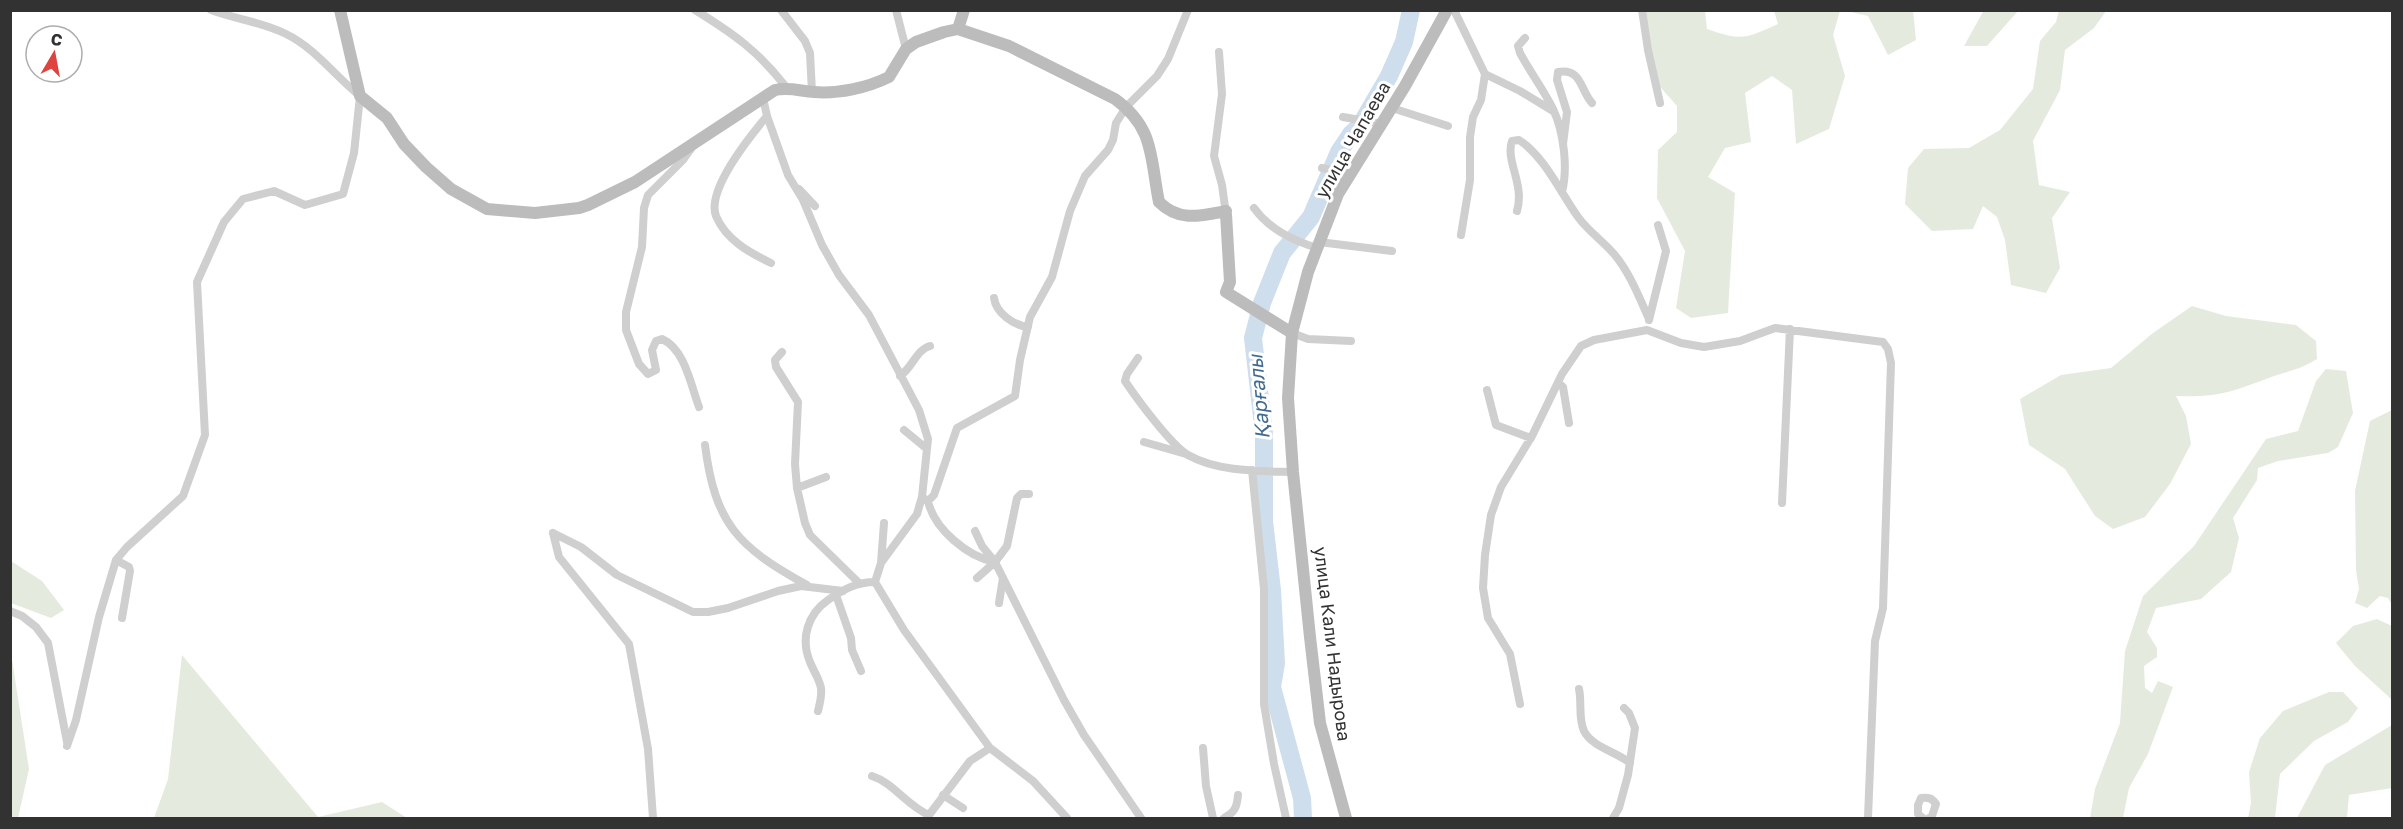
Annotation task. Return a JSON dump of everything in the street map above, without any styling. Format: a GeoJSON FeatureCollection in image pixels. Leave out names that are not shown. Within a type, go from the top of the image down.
{"type":"FeatureCollection","features":[{"type":"Feature","properties":{"kind":"street"},"geometry":{"type":"LineString","coordinates":[[211,10],[288,34],[308,48],[387,118],[411,152],[451,189],[487,209],[535,213],[579,208],[635,182],[694,146],[724,123],[776,90],[786,87],[826,93],[858,88],[884,79],[894,70],[906,50],[929,37],[958,29],[1009,46],[1115,99],[1126,107],[1141,125],[1149,143],[1159,202],[1172,212],[1192,218],[1226,212]]}},
{"type":"Feature","properties":{"kind":"street"},"geometry":{"type":"LineString","coordinates":[[10,611],[22,616],[36,627],[48,643],[67,746],[76,720],[99,617],[116,560],[127,547],[183,496],[205,435],[197,282],[224,222],[243,199],[274,191],[305,205],[343,194],[354,153],[360,96],[340,10]]}},
{"type":"Feature","properties":{"kind":"street"},"geometry":{"type":"LineString","coordinates":[[695,10],[753,49],[786,87]]}},
{"type":"Feature","properties":{"kind":"street"},"geometry":{"type":"LineString","coordinates":[[781,10],[805,41],[810,53],[812,92]]}},
{"type":"Feature","properties":{"kind":"street"},"geometry":{"type":"LineString","coordinates":[[896,10],[906,50]]}},
{"type":"Feature","properties":{"kind":"street"},"geometry":{"type":"LineString","coordinates":[[958,29],[964,10]]}},
{"type":"Feature","properties":{"kind":"street"},"geometry":{"type":"LineString","coordinates":[[925,499],[934,495],[957,428],[1015,396],[1028,327],[1036,304],[1052,277],[1070,211],[1085,176],[1108,150],[1113,140],[1116,123],[1126,107],[1157,76],[1168,59],[1188,10]]}},
{"type":"Feature","properties":{"kind":"street","name":"улица Чапаева"},"geometry":{"type":"LineString","coordinates":[[1293,472],[1288,398],[1292,333],[1318,245],[1344,174],[1376,123],[1392,108],[1447,10]]}},
{"type":"Feature","properties":{"kind":"street"},"geometry":{"type":"LineString","coordinates":[[1454,10],[1485,75],[1482,100],[1473,117],[1470,137],[1470,180],[1461,235]]}},
{"type":"Feature","properties":{"kind":"street"},"geometry":{"type":"LineString","coordinates":[[1642,10],[1650,65],[1660,103]]}},
{"type":"Feature","properties":{"kind":"street"},"geometry":{"type":"LineString","coordinates":[[1525,38],[1518,46],[1520,53],[1555,113],[1563,147],[1562,192]]}},
{"type":"Feature","properties":{"kind":"street"},"geometry":{"type":"LineString","coordinates":[[1219,52],[1222,94],[1214,156],[1226,212],[1230,282],[1226,291],[1292,333],[1308,339],[1351,341]]}},
{"type":"Feature","properties":{"kind":"street"},"geometry":{"type":"LineString","coordinates":[[1563,147],[1567,112],[1557,80],[1558,72],[1574,73],[1581,80],[1592,103]]}},
{"type":"Feature","properties":{"kind":"street"},"geometry":{"type":"LineString","coordinates":[[1485,75],[1520,91],[1555,113]]}},
{"type":"Feature","properties":{"kind":"street"},"geometry":{"type":"LineString","coordinates":[[764,98],[767,116],[788,175],[839,275],[869,315],[919,410],[928,439],[925,499],[917,514],[881,563]]}},
{"type":"Feature","properties":{"kind":"street"},"geometry":{"type":"LineString","coordinates":[[1392,108],[1448,126]]}},
{"type":"Feature","properties":{"kind":"street"},"geometry":{"type":"LineString","coordinates":[[767,116],[741,148],[726,173],[717,199],[716,214],[734,241],[771,263]]}},
{"type":"Feature","properties":{"kind":"street"},"geometry":{"type":"LineString","coordinates":[[1343,117],[1376,123]]}},
{"type":"Feature","properties":{"kind":"street"},"geometry":{"type":"LineString","coordinates":[[1517,211],[1520,201],[1518,178],[1509,148],[1512,141],[1519,140],[1526,144],[1579,219],[1613,253],[1636,291],[1649,319]]}},
{"type":"Feature","properties":{"kind":"street"},"geometry":{"type":"LineString","coordinates":[[694,146],[646,200],[642,247],[626,312],[626,330],[639,364],[648,374],[656,370],[652,350],[656,341],[662,339],[674,346],[680,355],[699,407]]}},
{"type":"Feature","properties":{"kind":"street"},"geometry":{"type":"LineString","coordinates":[[1322,168],[1344,174]]}},
{"type":"Feature","properties":{"kind":"street"},"geometry":{"type":"LineString","coordinates":[[796,188],[802,191],[815,206]]}},
{"type":"Feature","properties":{"kind":"street"},"geometry":{"type":"LineString","coordinates":[[1254,208],[1260,217],[1298,242],[1392,251]]}},
{"type":"Feature","properties":{"kind":"street"},"geometry":{"type":"LineString","coordinates":[[1647,330],[1666,251],[1658,225]]}},
{"type":"Feature","properties":{"kind":"street"},"geometry":{"type":"LineString","coordinates":[[994,297],[995,304],[1008,319],[1014,324],[1028,327]]}},
{"type":"Feature","properties":{"kind":"street"},"geometry":{"type":"LineString","coordinates":[[1520,704],[1510,654],[1488,618],[1483,588],[1491,515],[1501,487],[1531,438],[1558,382],[1581,346],[1594,340],[1647,330],[1681,343],[1704,347],[1740,341],[1775,328],[1790,328],[1883,342],[1890,356],[1891,415],[1883,596],[1875,641],[1868,819]]}},
{"type":"Feature","properties":{"kind":"street"},"geometry":{"type":"LineString","coordinates":[[1782,503],[1790,328]]}},
{"type":"Feature","properties":{"kind":"street"},"geometry":{"type":"LineString","coordinates":[[900,376],[911,369],[920,351],[930,346]]}},
{"type":"Feature","properties":{"kind":"street"},"geometry":{"type":"LineString","coordinates":[[782,352],[775,360],[776,367],[798,402],[795,464],[797,488],[810,535],[858,582]]}},
{"type":"Feature","properties":{"kind":"street"},"geometry":{"type":"LineString","coordinates":[[1138,358],[1125,381],[1143,407],[1186,454]]}},
{"type":"Feature","properties":{"kind":"street"},"geometry":{"type":"LineString","coordinates":[[1558,382],[1563,387],[1569,423]]}},
{"type":"Feature","properties":{"kind":"street"},"geometry":{"type":"LineString","coordinates":[[1486,390],[1496,424],[1531,438]]}},
{"type":"Feature","properties":{"kind":"street"},"geometry":{"type":"LineString","coordinates":[[904,430],[927,449]]}},
{"type":"Feature","properties":{"kind":"street"},"geometry":{"type":"LineString","coordinates":[[1144,442],[1211,464],[1253,470],[1293,472]]}},
{"type":"Feature","properties":{"kind":"street"},"geometry":{"type":"LineString","coordinates":[[705,445],[709,478],[718,505],[729,526],[760,557],[810,586],[840,593]]}},
{"type":"Feature","properties":{"kind":"street"},"geometry":{"type":"LineString","coordinates":[[1253,470],[1264,589],[1264,704],[1286,819]]}},
{"type":"Feature","properties":{"kind":"street","name":"улица Кали Надырова"},"geometry":{"type":"LineString","coordinates":[[1293,472],[1320,723],[1346,819]]}},
{"type":"Feature","properties":{"kind":"street"},"geometry":{"type":"LineString","coordinates":[[797,488],[826,477]]}},
{"type":"Feature","properties":{"kind":"street"},"geometry":{"type":"LineString","coordinates":[[977,578],[995,562],[1007,546],[1017,498],[1021,494],[1029,494]]}},
{"type":"Feature","properties":{"kind":"street"},"geometry":{"type":"LineString","coordinates":[[925,499],[951,538],[975,556],[995,562]]}},
{"type":"Feature","properties":{"kind":"street"},"geometry":{"type":"LineString","coordinates":[[884,523],[881,563],[875,582],[904,630],[990,748],[1033,781],[1057,805],[1063,816]]}},
{"type":"Feature","properties":{"kind":"street"},"geometry":{"type":"LineString","coordinates":[[975,531],[982,546],[995,562],[1059,691],[1084,735],[1141,819]]}},
{"type":"Feature","properties":{"kind":"street"},"geometry":{"type":"LineString","coordinates":[[653,819],[648,749],[629,644],[559,557],[553,533],[581,547],[617,575],[693,612],[728,609],[790,588],[810,586]]}},
{"type":"Feature","properties":{"kind":"street"},"geometry":{"type":"LineString","coordinates":[[116,560],[129,567],[130,571],[122,618]]}},
{"type":"Feature","properties":{"kind":"street"},"geometry":{"type":"LineString","coordinates":[[999,603],[1003,577]]}},
{"type":"Feature","properties":{"kind":"street"},"geometry":{"type":"LineString","coordinates":[[818,711],[821,687],[807,650],[807,631],[813,613],[858,582],[875,582]]}},
{"type":"Feature","properties":{"kind":"street"},"geometry":{"type":"LineString","coordinates":[[840,593],[852,650],[861,671]]}},
{"type":"Feature","properties":{"kind":"street"},"geometry":{"type":"LineString","coordinates":[[1579,689],[1584,730],[1590,739],[1620,754],[1630,763]]}},
{"type":"Feature","properties":{"kind":"street"},"geometry":{"type":"LineString","coordinates":[[1613,819],[1619,808],[1630,763],[1635,728],[1629,713],[1624,708]]}},
{"type":"Feature","properties":{"kind":"street"},"geometry":{"type":"LineString","coordinates":[[872,776],[889,784],[922,812],[928,814],[970,761],[990,748]]}},
{"type":"Feature","properties":{"kind":"street"},"geometry":{"type":"LineString","coordinates":[[1203,748],[1206,786],[1213,819]]}},
{"type":"Feature","properties":{"kind":"street"},"geometry":{"type":"LineString","coordinates":[[943,795],[963,808]]}},
{"type":"Feature","properties":{"kind":"street"},"geometry":{"type":"LineString","coordinates":[[1224,819],[1233,813],[1238,795]]}},
{"type":"Feature","properties":{"kind":"street"},"geometry":{"type":"LineString","coordinates":[[1923,819],[1917,809],[1921,798],[1927,797],[1936,804],[1929,819]]}},
{"type":"Feature","properties":{"kind":"shaded area"},"geometry":{"type":"Polygon","coordinates":[[[1984,10],[2018,11],[1987,46],[1964,46],[1984,10]]]}},
{"type":"Feature","properties":{"kind":"shaded area"},"geometry":{"type":"Polygon","coordinates":[[[2059,10],[2106,11],[2094,28],[2065,50],[2060,90],[2033,141],[2039,185],[2070,192],[2052,218],[2060,268],[2046,293],[2011,285],[2005,240],[1997,217],[1983,206],[1973,229],[1932,231],[1905,204],[1908,168],[1924,149],[1969,148],[2000,130],[2033,89],[2040,41],[2056,22],[2059,10]]]}},
{"type":"Feature","properties":{"kind":"shaded area"},"geometry":{"type":"Polygon","coordinates":[[[1644,11],[1705,11],[1707,29],[1743,37],[1778,24],[1774,11],[1840,11],[1833,35],[1845,76],[1829,129],[1796,144],[1792,90],[1772,76],[1745,93],[1751,142],[1725,148],[1708,177],[1735,193],[1728,313],[1691,318],[1676,308],[1685,251],[1657,198],[1658,150],[1677,132],[1677,106],[1654,80],[1644,11]]]}},
{"type":"Feature","properties":{"kind":"shaded area"},"geometry":{"type":"Polygon","coordinates":[[[1846,11],[1913,11],[1916,40],[1888,55],[1868,16],[1846,11]]]}},
{"type":"Feature","properties":{"kind":"shaded area"},"geometry":{"type":"Polygon","coordinates":[[[2192,306],[2226,316],[2296,325],[2316,341],[2317,359],[2296,369],[2215,395],[2176,396],[2186,416],[2191,444],[2170,484],[2145,517],[2113,529],[2095,516],[2065,469],[2029,445],[2020,399],[2061,375],[2111,368],[2153,333],[2192,306]]]}},
{"type":"Feature","properties":{"kind":"shaded area"},"geometry":{"type":"Polygon","coordinates":[[[2326,369],[2346,371],[2353,413],[2338,447],[2328,453],[2278,461],[2258,468],[2257,480],[2233,518],[2239,538],[2231,572],[2201,599],[2156,608],[2147,632],[2157,648],[2157,657],[2144,666],[2145,688],[2152,693],[2158,681],[2173,687],[2148,754],[2129,788],[2123,818],[2090,818],[2095,789],[2120,723],[2125,651],[2143,596],[2194,546],[2266,439],[2298,431],[2316,381],[2326,369]]]}},
{"type":"Feature","properties":{"kind":"shaded area"},"geometry":{"type":"Polygon","coordinates":[[[2392,410],[2392,605],[2388,598],[2380,596],[2367,608],[2355,603],[2359,589],[2356,570],[2355,491],[2370,421],[2392,410]]]}},
{"type":"Feature","properties":{"kind":"shaded area"},"geometry":{"type":"Polygon","coordinates":[[[11,561],[42,581],[64,610],[51,618],[11,603],[11,561]]]}},
{"type":"Feature","properties":{"kind":"shaded area"},"geometry":{"type":"Polygon","coordinates":[[[2377,619],[2392,626],[2391,699],[2355,666],[2336,643],[2353,626],[2377,619]]]}},
{"type":"Feature","properties":{"kind":"shaded area"},"geometry":{"type":"Polygon","coordinates":[[[11,653],[29,769],[18,818],[10,818],[11,653]]]}},
{"type":"Feature","properties":{"kind":"shaded area"},"geometry":{"type":"Polygon","coordinates":[[[182,655],[318,817],[382,802],[407,818],[154,818],[168,779],[182,655]]]}},
{"type":"Feature","properties":{"kind":"shaded area"},"geometry":{"type":"Polygon","coordinates":[[[2329,692],[2343,692],[2358,708],[2348,722],[2314,741],[2280,774],[2275,818],[2248,818],[2251,803],[2249,772],[2260,738],[2283,711],[2329,692]]]}},
{"type":"Feature","properties":{"kind":"shaded area"},"geometry":{"type":"Polygon","coordinates":[[[2392,725],[2392,788],[2349,795],[2347,818],[2297,818],[2325,765],[2392,725]]]}},
{"type":"Feature","properties":{"kind":"waterway","name":"Қарғалы"},"geometry":{"type":"LineString","coordinates":[[1303,818],[1302,798],[1272,687],[1276,663],[1272,590],[1264,521],[1264,434],[1253,338],[1262,303],[1282,253],[1311,217],[1339,152],[1351,134],[1360,126],[1389,76],[1404,42],[1411,10]]}}]}
